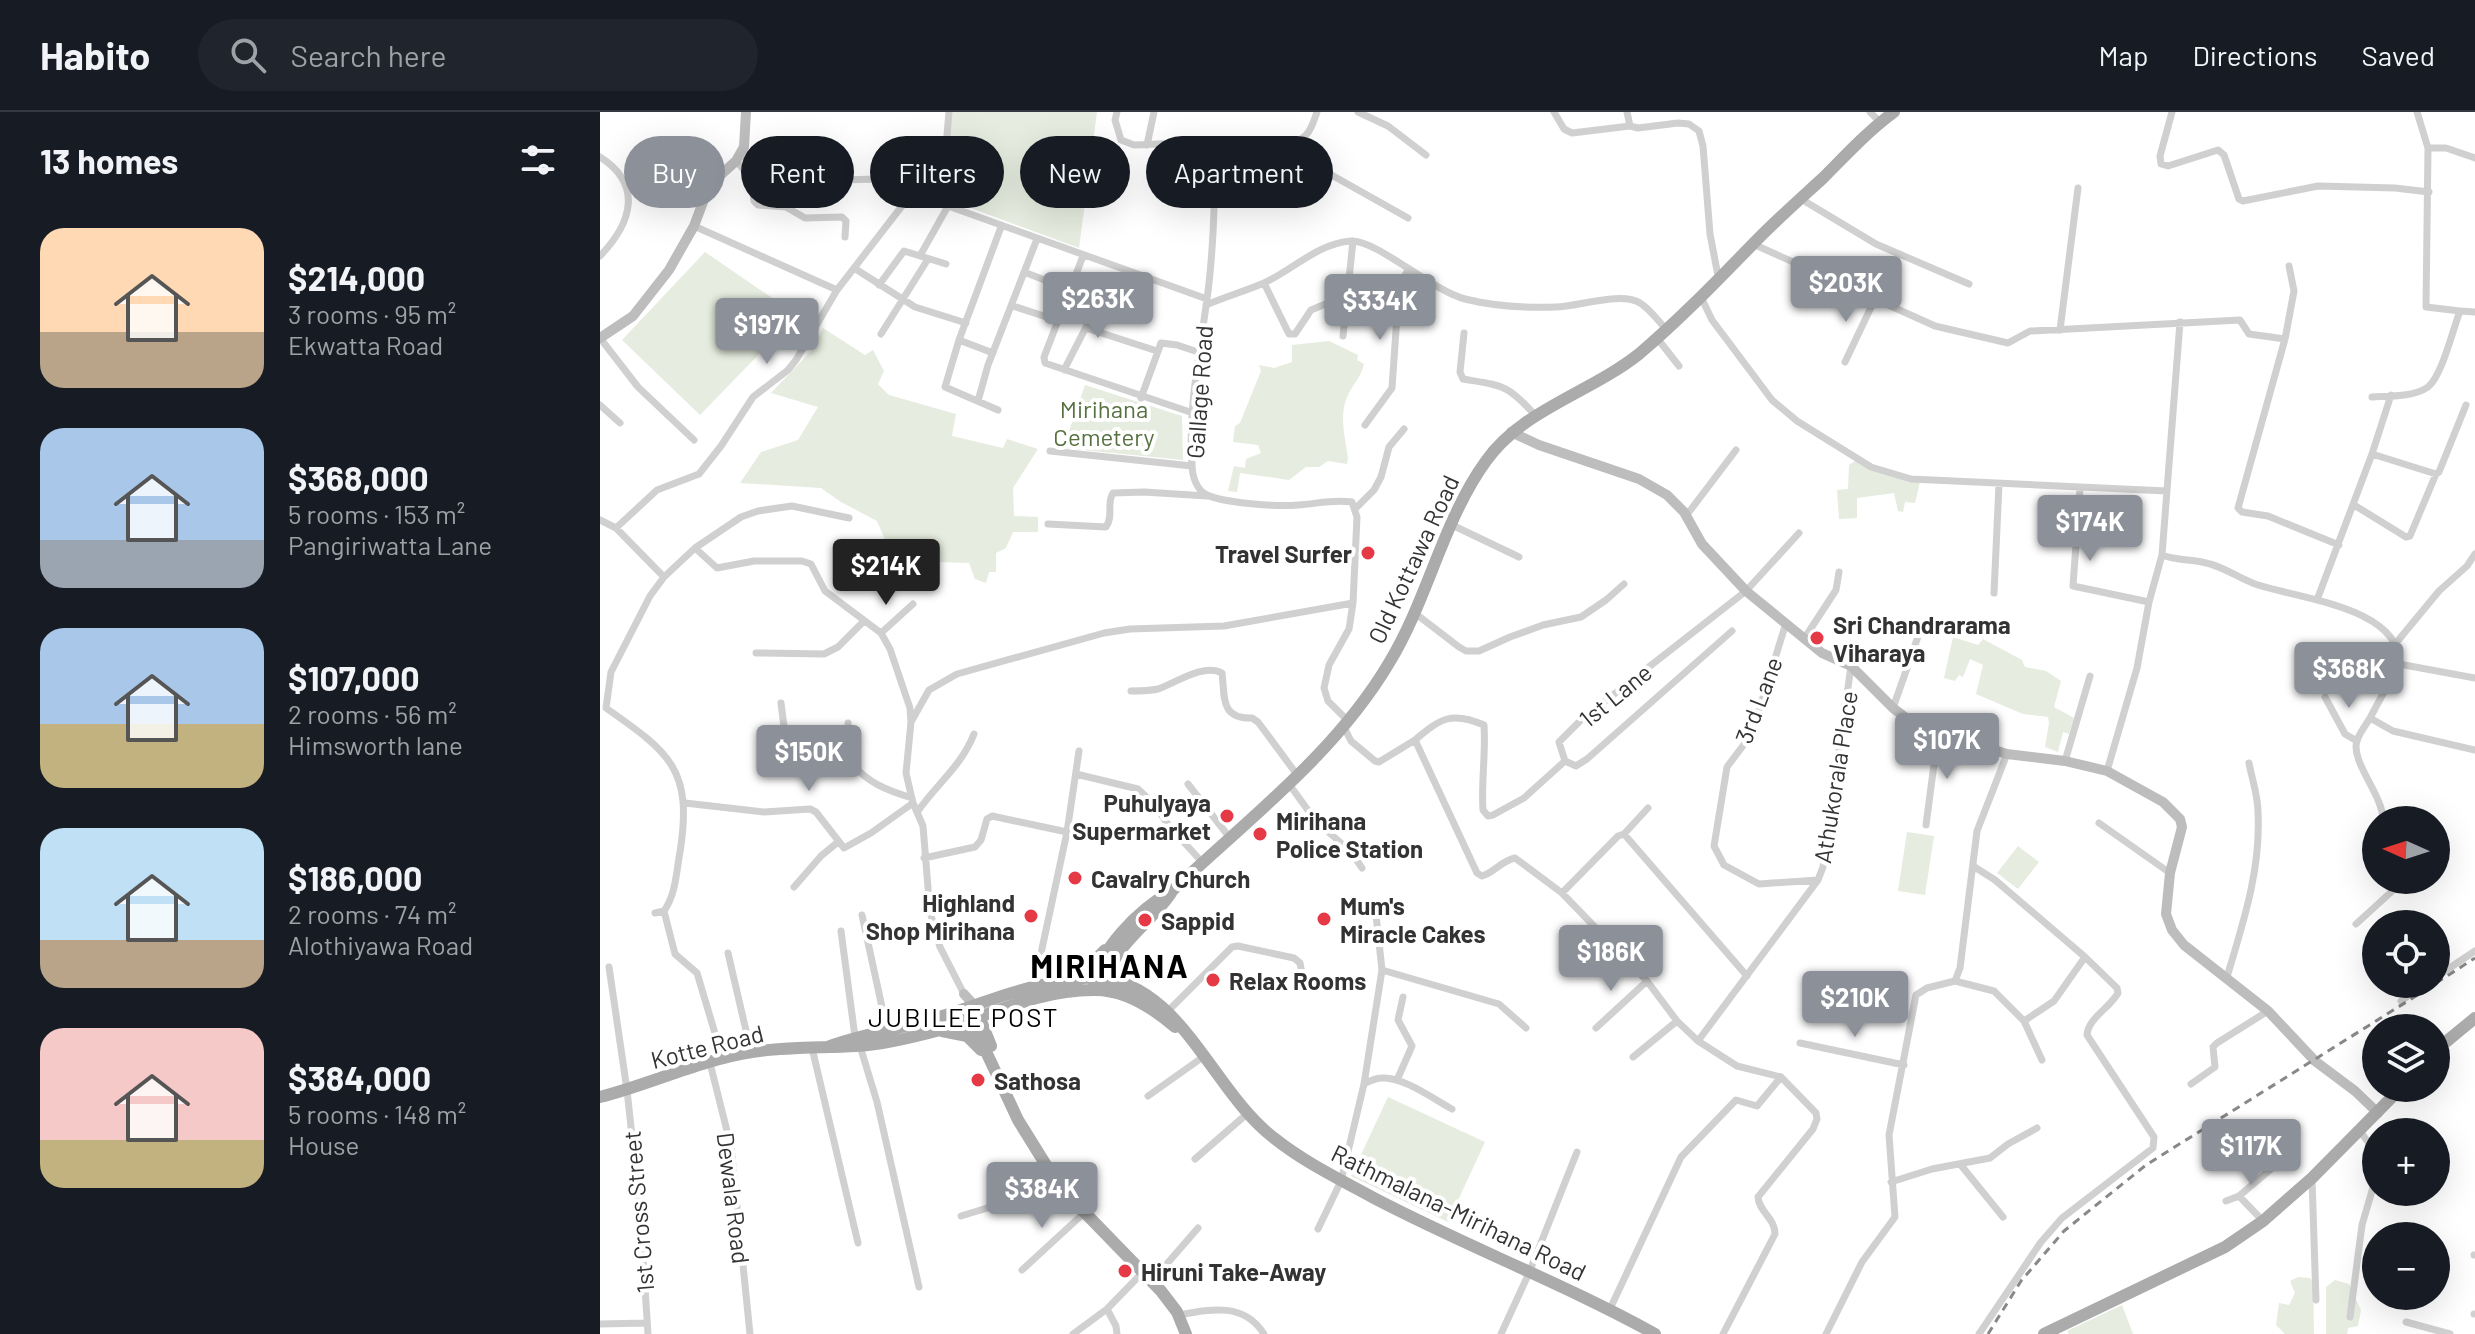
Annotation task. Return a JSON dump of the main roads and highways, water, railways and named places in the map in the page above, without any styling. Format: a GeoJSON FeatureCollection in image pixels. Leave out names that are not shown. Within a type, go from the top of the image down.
{"type":"FeatureCollection","features":[{"type":"Feature","properties":{"kind":"main road"},"geometry":{"type":"LineString","coordinates":[[600,338],[633,316],[669,270],[694,226],[706,194],[715,180],[736,161],[744,147],[746,112]]}},
{"type":"Feature","properties":{"kind":"main road","name":"Old Kottawa Road"},"geometry":{"type":"LineString","coordinates":[[1099,984],[1118,954],[1161,908],[1173,890],[1294,780],[1346,724],[1388,665],[1416,614],[1465,493],[1487,459],[1511,432],[1604,378],[1662,334],[1880,122],[1894,112]]}},
{"type":"Feature","properties":{"kind":"main road"},"geometry":{"type":"LineString","coordinates":[[1511,432],[1539,445],[1639,479],[1667,495],[1686,516],[1702,544],[1746,591],[1822,653],[1851,666],[1893,708],[1915,725],[2007,754],[2065,761],[2107,771],[2163,802],[2180,819],[2182,827],[2170,873],[2166,914],[2172,930],[2184,945],[2268,1011],[2315,1061],[2378,1113]]}},
{"type":"Feature","properties":{"kind":"main road","name":"Old Kottawa Road"},"geometry":{"type":"LineString","coordinates":[[1099,984],[1114,942],[1155,900],[1173,890]]}},
{"type":"Feature","properties":{"kind":"main road"},"geometry":{"type":"LineString","coordinates":[[1054,982],[1095,960],[1114,942]]}},
{"type":"Feature","properties":{"kind":"main road"},"geometry":{"type":"LineString","coordinates":[[972,1012],[1034,986],[1054,982],[1099,984]]}},
{"type":"Feature","properties":{"kind":"main road"},"geometry":{"type":"LineString","coordinates":[[972,1012],[1099,984]]}},
{"type":"Feature","properties":{"kind":"main road","name":"Rathmalana-Mirihana Road"},"geometry":{"type":"LineString","coordinates":[[1099,984],[1133,987],[1169,1010],[1248,1113],[1272,1137],[1341,1181],[1404,1214],[1610,1309],[1655,1334]]}},
{"type":"Feature","properties":{"kind":"main road","name":"Rathmalana-Mirihana Road"},"geometry":{"type":"LineString","coordinates":[[1099,984],[1148,1007],[1192,1043]]}},
{"type":"Feature","properties":{"kind":"main road"},"geometry":{"type":"LineString","coordinates":[[964,994],[1025,1118],[1030,1138]]}},
{"type":"Feature","properties":{"kind":"main road"},"geometry":{"type":"LineString","coordinates":[[972,1012],[987,1057],[1018,1120],[1059,1186],[1147,1277],[1179,1315],[1186,1334]]}},
{"type":"Feature","properties":{"kind":"main road","name":"Kotte Road"},"geometry":{"type":"LineString","coordinates":[[857,1041],[887,1030],[972,1012]]}},
{"type":"Feature","properties":{"kind":"main road","name":"Kotte Road"},"geometry":{"type":"LineString","coordinates":[[600,1097],[751,1052],[827,1047],[939,1030],[972,1012]]}},
{"type":"Feature","properties":{"kind":"main road"},"geometry":{"type":"LineString","coordinates":[[2450,1039],[2475,1018]]}},
{"type":"Feature","properties":{"kind":"main road"},"geometry":{"type":"LineString","coordinates":[[939,1030],[967,1036],[987,1057]]}},
{"type":"Feature","properties":{"kind":"main road"},"geometry":{"type":"LineString","coordinates":[[2044,1334],[2225,1247],[2263,1221],[2312,1178],[2388,1102]]}},
{"type":"Feature","properties":{"kind":"railway"},"geometry":{"type":"LineString","coordinates":[[2450,974],[2475,958]]}},
{"type":"Feature","properties":{"kind":"railway"},"geometry":{"type":"LineString","coordinates":[[1988,1334],[2021,1281],[2064,1231],[2146,1165],[2413,998]]}},
{"type":"Feature","properties":{"kind":"place","name":"Travel Surfer"},"geometry":{"type":"Point","coordinates":[1368,553]}},
{"type":"Feature","properties":{"kind":"place","name":"Sri Chandrarama Viharaya"},"geometry":{"type":"Point","coordinates":[1817,638]}},
{"type":"Feature","properties":{"kind":"place","name":"Puhulyaya Supermarket"},"geometry":{"type":"Point","coordinates":[1227,816]}},
{"type":"Feature","properties":{"kind":"place","name":"Mirihana Police Station"},"geometry":{"type":"Point","coordinates":[1260,834]}},
{"type":"Feature","properties":{"kind":"place","name":"Cavalry Church"},"geometry":{"type":"Point","coordinates":[1075,878]}},
{"type":"Feature","properties":{"kind":"place","name":"Highland Shop Mirihana"},"geometry":{"type":"Point","coordinates":[1031,916]}},
{"type":"Feature","properties":{"kind":"place","name":"Mum's Miracle Cakes"},"geometry":{"type":"Point","coordinates":[1324,919]}},
{"type":"Feature","properties":{"kind":"place","name":"Sappid"},"geometry":{"type":"Point","coordinates":[1145,920]}},
{"type":"Feature","properties":{"kind":"place","name":"Relax Rooms"},"geometry":{"type":"Point","coordinates":[1213,980]}},
{"type":"Feature","properties":{"kind":"place","name":"Sathosa"},"geometry":{"type":"Point","coordinates":[978,1080]}},
{"type":"Feature","properties":{"kind":"place","name":"Hiruni Take-Away"},"geometry":{"type":"Point","coordinates":[1125,1271]}},
{"type":"Feature","properties":{"kind":"district","name":"MIRIHANA"},"geometry":{"type":"Point","coordinates":[1110,965]}},
{"type":"Feature","properties":{"kind":"district","name":"JUBILEE POST"},"geometry":{"type":"Point","coordinates":[964,1016]}},
{"type":"Feature","properties":{"kind":"park label","name":"Mirihana Cemetery"},"geometry":{"type":"Point","coordinates":[1104,422]}}]}
